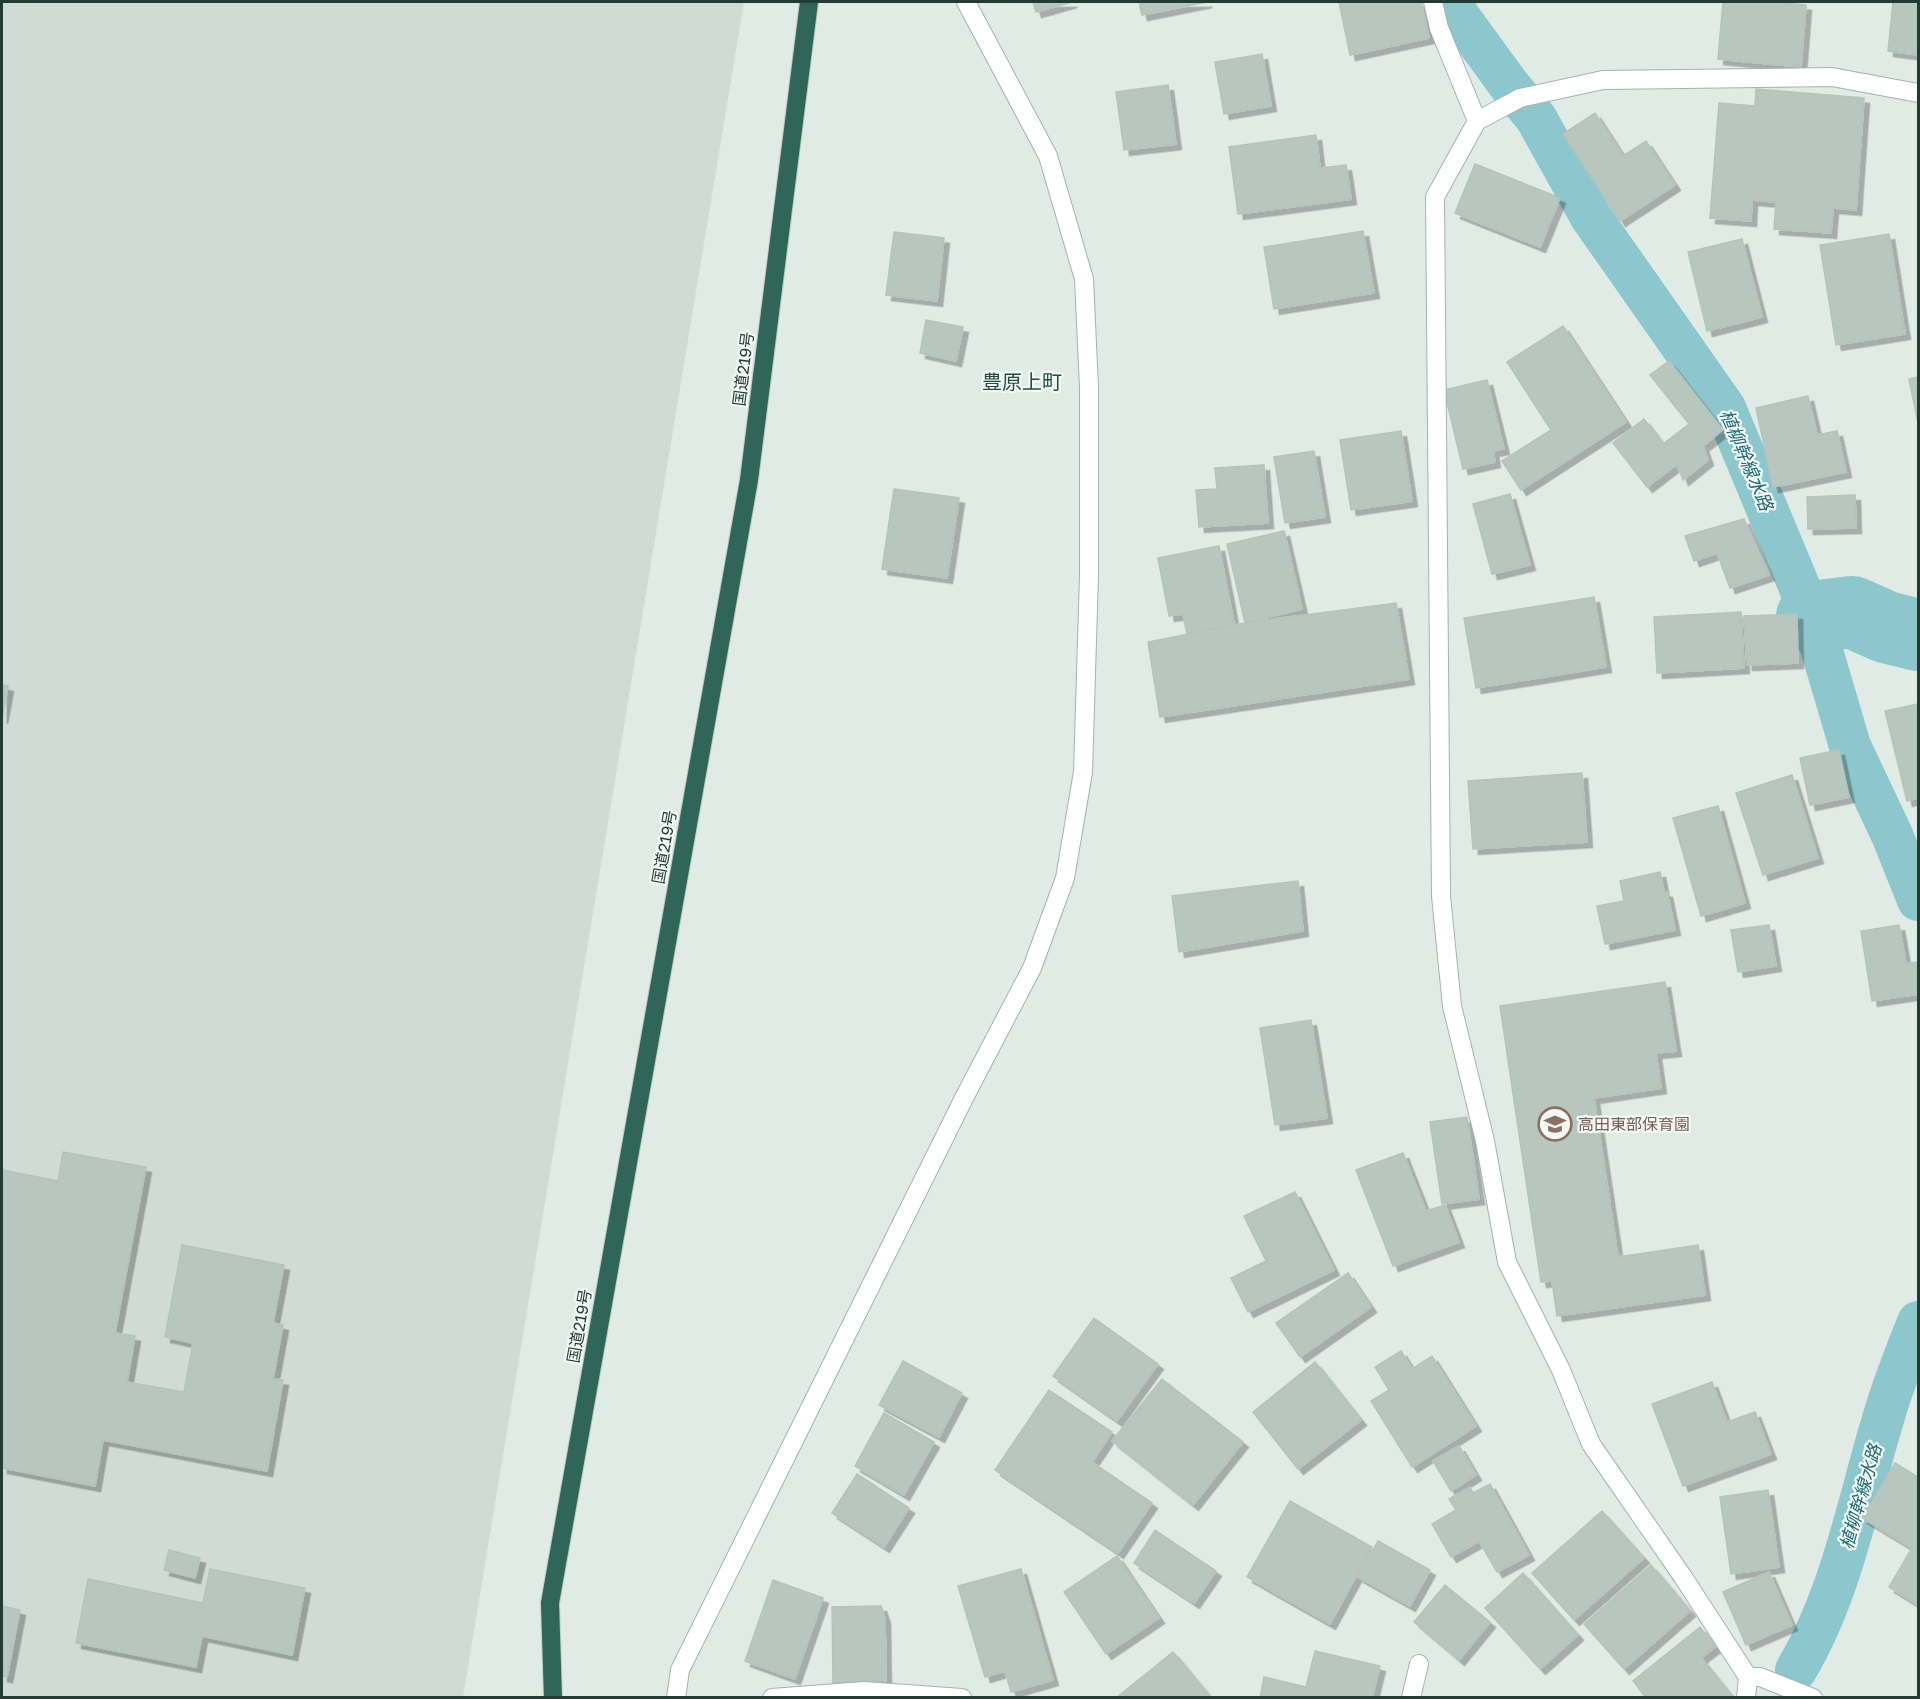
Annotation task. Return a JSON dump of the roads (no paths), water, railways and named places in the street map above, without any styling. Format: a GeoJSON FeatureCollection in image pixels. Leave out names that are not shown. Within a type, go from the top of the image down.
{"type":"FeatureCollection","features":[{"type":"Feature","properties":{"kind":"highway","name":"国道219号"},"geometry":{"type":"LineString","coordinates":[[553,1698],[550,1603],[749,480],[809,2]]}},
{"type":"Feature","properties":{"kind":"street"},"geometry":{"type":"LineString","coordinates":[[676,1698],[680,1670],[965,1096],[1032,968],[1065,878],[1083,772],[1089,586],[1089,388],[1084,279],[1048,156],[966,2]]}},
{"type":"Feature","properties":{"kind":"street"},"geometry":{"type":"LineString","coordinates":[[1433,2],[1439,28],[1477,121]]}},
{"type":"Feature","properties":{"kind":"street"},"geometry":{"type":"LineString","coordinates":[[1746,1698],[1748,1677],[1683,1577],[1591,1444],[1561,1370],[1507,1262],[1485,1141],[1452,1006],[1441,896],[1436,197],[1477,121],[1520,98],[1603,80],[1832,77],[1918,93]]}},
{"type":"Feature","properties":{"kind":"street"},"geometry":{"type":"LineString","coordinates":[[1411,1698],[1419,1664]]}},
{"type":"Feature","properties":{"kind":"street"},"geometry":{"type":"LineString","coordinates":[[1748,1677],[1760,1677],[1813,1698]]}},
{"type":"Feature","properties":{"kind":"street"},"geometry":{"type":"LineString","coordinates":[[772,1698],[864,1691],[962,1698]]}},
{"type":"Feature","properties":{"kind":"waterway","name":"植柳幹線水路"},"geometry":{"type":"LineString","coordinates":[[1453,2],[1458,15],[1536,118],[1591,217],[1725,408],[1812,617],[1850,746],[1892,835],[1918,900]]}},
{"type":"Feature","properties":{"kind":"waterway"},"geometry":{"type":"LineString","coordinates":[[1812,617],[1852,612],[1886,627],[1918,635]]}},
{"type":"Feature","properties":{"kind":"waterway","name":"植柳幹線水路"},"geometry":{"type":"LineString","coordinates":[[1796,1670],[1826,1610],[1888,1404],[1918,1322]]}},
{"type":"Feature","properties":{"kind":"place","name":"高田東部保育園"},"geometry":{"type":"Point","coordinates":[1555,1124]}},
{"type":"Feature","properties":{"kind":"district","name":"豊原上町"},"geometry":{"type":"Point","coordinates":[1022,382]}}]}
